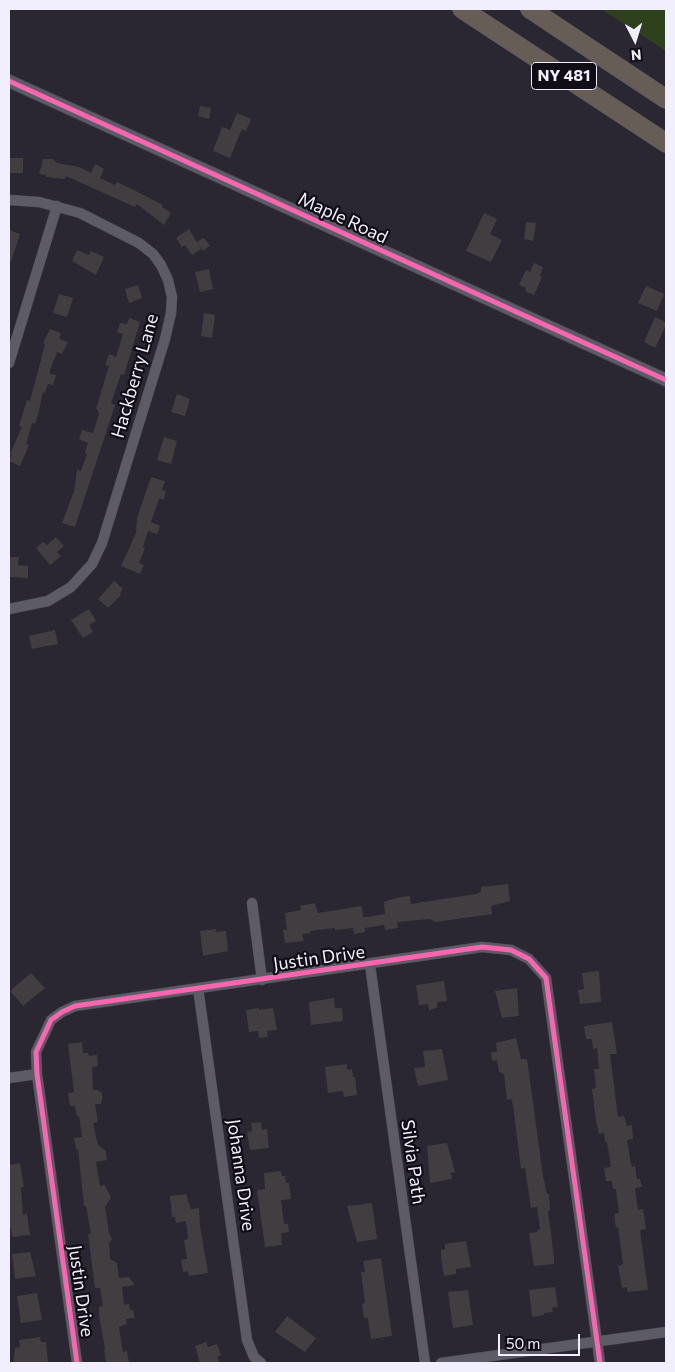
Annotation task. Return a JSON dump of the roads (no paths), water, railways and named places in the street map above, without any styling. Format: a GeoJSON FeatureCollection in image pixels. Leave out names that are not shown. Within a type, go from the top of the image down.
{"type":"FeatureCollection","features":[{"type":"Feature","properties":{"kind":"highway","name":"NY 481"},"geometry":{"type":"LineString","coordinates":[[462,9],[666,143]]}},
{"type":"Feature","properties":{"kind":"highway","name":"NY 481"},"geometry":{"type":"LineString","coordinates":[[530,9],[666,99]]}},
{"type":"Feature","properties":{"kind":"street","name":"Maple Road"},"geometry":{"type":"LineString","coordinates":[[9,81],[666,380]]}},
{"type":"Feature","properties":{"kind":"street","name":"Hackberry Lane"},"geometry":{"type":"LineString","coordinates":[[9,200],[39,202],[80,213],[139,243],[153,254],[168,280],[172,297],[172,313],[102,543],[92,564],[71,587],[42,604],[9,609]]}},
{"type":"Feature","properties":{"kind":"street"},"geometry":{"type":"LineString","coordinates":[[9,362],[57,206]]}},
{"type":"Feature","properties":{"kind":"street"},"geometry":{"type":"LineString","coordinates":[[252,903],[262,980]]}},
{"type":"Feature","properties":{"kind":"street","name":"Justin Drive"},"geometry":{"type":"LineString","coordinates":[[77,1363],[37,1074],[36,1052],[43,1032],[51,1020],[75,1006],[482,947],[511,950],[529,959],[546,978],[600,1363]]}},
{"type":"Feature","properties":{"kind":"street","name":"Silvia Path"},"geometry":{"type":"LineString","coordinates":[[370,964],[425,1363]]}},
{"type":"Feature","properties":{"kind":"street","name":"Johanna Drive"},"geometry":{"type":"LineString","coordinates":[[198,988],[247,1340],[254,1357],[260,1363]]}},
{"type":"Feature","properties":{"kind":"street"},"geometry":{"type":"LineString","coordinates":[[9,1078],[37,1074]]}},
{"type":"Feature","properties":{"kind":"street"},"geometry":{"type":"LineString","coordinates":[[441,1363],[666,1332]]}}]}
